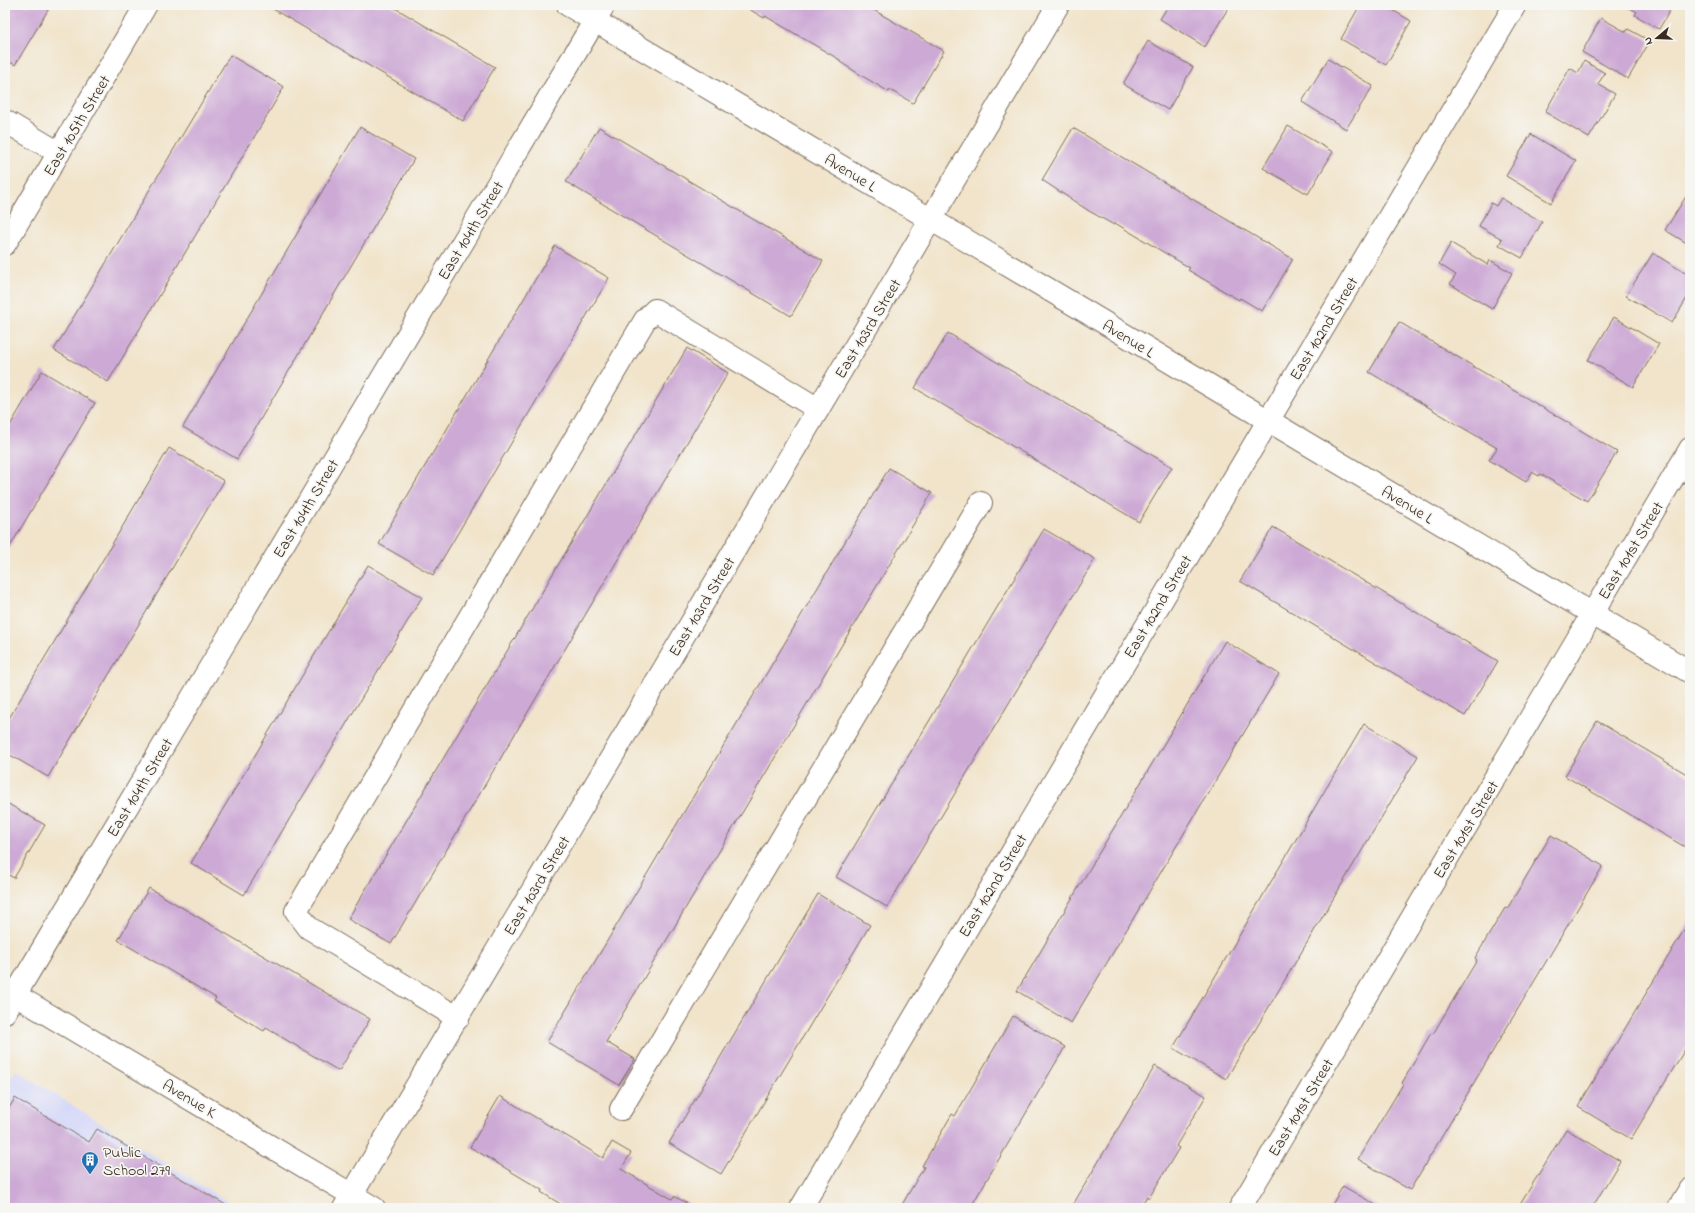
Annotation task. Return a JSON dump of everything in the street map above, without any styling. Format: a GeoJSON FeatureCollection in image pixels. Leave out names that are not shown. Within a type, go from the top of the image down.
{"type":"FeatureCollection","features":[{"type":"Feature","properties":{"kind":"street","name":"East 105th Street"},"geometry":{"type":"LineString","coordinates":[[5,244],[146,5]]}},
{"type":"Feature","properties":{"kind":"street","name":"Avenue L"},"geometry":{"type":"LineString","coordinates":[[568,5],[599,13],[931,219],[1690,672]]}},
{"type":"Feature","properties":{"kind":"street","name":"East 103rd Street"},"geometry":{"type":"LineString","coordinates":[[348,1201],[1058,5]]}},
{"type":"Feature","properties":{"kind":"street","name":"East 102nd Street"},"geometry":{"type":"LineString","coordinates":[[801,1208],[1515,5]]}},
{"type":"Feature","properties":{"kind":"street","name":"East 104th Street"},"geometry":{"type":"LineString","coordinates":[[8,999],[599,13]]}},
{"type":"Feature","properties":{"kind":"street"},"geometry":{"type":"LineString","coordinates":[[5,121],[59,153]]}},
{"type":"Feature","properties":{"kind":"street"},"geometry":{"type":"LineString","coordinates":[[458,1018],[310,928],[296,911],[645,320],[655,310],[818,409]]}},
{"type":"Feature","properties":{"kind":"street","name":"East 101st Street"},"geometry":{"type":"LineString","coordinates":[[1240,1208],[1690,450]]}},
{"type":"Feature","properties":{"kind":"street"},"geometry":{"type":"LineString","coordinates":[[621,1109],[981,503]]}},
{"type":"Feature","properties":{"kind":"street","name":"Avenue K"},"geometry":{"type":"LineString","coordinates":[[8,999],[348,1201],[374,1208]]}},
{"type":"Feature","properties":{"kind":"street"},"geometry":{"type":"LineString","coordinates":[[1679,1208],[1690,1190]]}},
{"type":"Feature","properties":{"kind":"shaded area","name":"Public School 279"},"geometry":{"type":"Polygon","coordinates":[[[16,1070],[238,1208],[5,1208],[5,1088],[16,1070]]]}},
{"type":"Feature","properties":{"kind":"building"},"geometry":{"type":"Polygon","coordinates":[[[5,5],[51,5],[15,65],[5,59],[5,5]]]}},
{"type":"Feature","properties":{"kind":"building"},"geometry":{"type":"Polygon","coordinates":[[[266,5],[390,5],[495,67],[463,121],[266,5]]]}},
{"type":"Feature","properties":{"kind":"building"},"geometry":{"type":"Polygon","coordinates":[[[742,5],[865,5],[944,51],[913,103],[890,90],[889,92],[840,62],[840,60],[765,16],[764,18],[742,5]]]}},
{"type":"Feature","properties":{"kind":"building"},"geometry":{"type":"Polygon","coordinates":[[[1169,5],[1230,5],[1205,47],[1160,19],[1169,5]]]}},
{"type":"Feature","properties":{"kind":"building"},"geometry":{"type":"Polygon","coordinates":[[[1360,5],[1384,5],[1411,21],[1386,65],[1341,39],[1360,5]]]}},
{"type":"Feature","properties":{"kind":"building"},"geometry":{"type":"Polygon","coordinates":[[[1624,5],[1673,5],[1659,29],[1635,15],[1637,12],[1624,5]]]}},
{"type":"Feature","properties":{"kind":"building"},"geometry":{"type":"Polygon","coordinates":[[[1601,18],[1626,32],[1628,29],[1650,41],[1628,79],[1582,52],[1601,18]]]}},
{"type":"Feature","properties":{"kind":"building"},"geometry":{"type":"Polygon","coordinates":[[[1148,41],[1193,67],[1168,110],[1123,84],[1148,41]]]}},
{"type":"Feature","properties":{"kind":"building"},"geometry":{"type":"Polygon","coordinates":[[[230,55],[284,87],[108,382],[54,350],[230,55]]]}},
{"type":"Feature","properties":{"kind":"building"},"geometry":{"type":"Polygon","coordinates":[[[1328,59],[1373,86],[1346,129],[1302,102],[1328,59]]]}},
{"type":"Feature","properties":{"kind":"building"},"geometry":{"type":"Polygon","coordinates":[[[1584,61],[1605,73],[1598,84],[1615,94],[1589,138],[1545,112],[1570,68],[1578,73],[1584,61]]]}},
{"type":"Feature","properties":{"kind":"building"},"geometry":{"type":"Polygon","coordinates":[[[1288,126],[1333,152],[1308,194],[1263,168],[1288,126]]]}},
{"type":"Feature","properties":{"kind":"building"},"geometry":{"type":"Polygon","coordinates":[[[360,127],[414,159],[237,459],[183,427],[360,127]]]}},
{"type":"Feature","properties":{"kind":"building"},"geometry":{"type":"Polygon","coordinates":[[[599,127],[823,261],[791,316],[566,182],[599,127]]]}},
{"type":"Feature","properties":{"kind":"building"},"geometry":{"type":"Polygon","coordinates":[[[1073,128],[1293,259],[1262,311],[1240,298],[1239,300],[1188,270],[1190,268],[1115,223],[1114,225],[1089,211],[1042,180],[1073,128]]]}},
{"type":"Feature","properties":{"kind":"building"},"geometry":{"type":"Polygon","coordinates":[[[1531,134],[1576,161],[1551,203],[1506,176],[1531,134]]]}},
{"type":"Feature","properties":{"kind":"building"},"geometry":{"type":"Polygon","coordinates":[[[1690,190],[1690,245],[1665,230],[1690,190]]]}},
{"type":"Feature","properties":{"kind":"building"},"geometry":{"type":"Polygon","coordinates":[[[1501,198],[1542,222],[1522,258],[1499,245],[1502,239],[1479,226],[1491,203],[1496,206],[1501,198]]]}},
{"type":"Feature","properties":{"kind":"building"},"geometry":{"type":"Polygon","coordinates":[[[1451,243],[1488,265],[1490,260],[1512,273],[1492,309],[1450,284],[1456,275],[1439,264],[1451,243]]]}},
{"type":"Feature","properties":{"kind":"building"},"geometry":{"type":"Polygon","coordinates":[[[555,246],[609,278],[433,575],[379,544],[555,246]]]}},
{"type":"Feature","properties":{"kind":"building"},"geometry":{"type":"Polygon","coordinates":[[[1653,253],[1690,276],[1690,293],[1672,323],[1626,296],[1653,253]]]}},
{"type":"Feature","properties":{"kind":"building"},"geometry":{"type":"Polygon","coordinates":[[[1614,317],[1659,344],[1633,387],[1588,360],[1614,317]]]}},
{"type":"Feature","properties":{"kind":"building"},"geometry":{"type":"Polygon","coordinates":[[[1399,322],[1617,452],[1587,501],[1540,474],[1539,476],[1532,472],[1526,482],[1489,460],[1497,448],[1369,372],[1399,322]]]}},
{"type":"Feature","properties":{"kind":"building"},"geometry":{"type":"Polygon","coordinates":[[[948,333],[1172,467],[1139,522],[915,388],[948,333]]]}},
{"type":"Feature","properties":{"kind":"building"},"geometry":{"type":"Polygon","coordinates":[[[687,348],[728,373],[391,944],[348,919],[687,348]]]}},
{"type":"Feature","properties":{"kind":"building"},"geometry":{"type":"Polygon","coordinates":[[[42,371],[95,403],[5,555],[5,434],[42,371]]]}},
{"type":"Feature","properties":{"kind":"building"},"geometry":{"type":"Polygon","coordinates":[[[169,448],[224,481],[48,777],[5,752],[5,725],[169,448]]]}},
{"type":"Feature","properties":{"kind":"building"},"geometry":{"type":"Polygon","coordinates":[[[889,468],[932,493],[606,1042],[635,1059],[619,1085],[547,1042],[889,468]]]}},
{"type":"Feature","properties":{"kind":"building"},"geometry":{"type":"Polygon","coordinates":[[[1273,527],[1498,661],[1465,716],[1240,581],[1273,527]]]}},
{"type":"Feature","properties":{"kind":"building"},"geometry":{"type":"Polygon","coordinates":[[[1044,529],[1095,559],[887,907],[836,877],[1044,529]]]}},
{"type":"Feature","properties":{"kind":"building"},"geometry":{"type":"Polygon","coordinates":[[[368,565],[422,597],[244,895],[191,863],[368,565]]]}},
{"type":"Feature","properties":{"kind":"building"},"geometry":{"type":"Polygon","coordinates":[[[1225,641],[1279,674],[1071,1023],[1017,991],[1225,641]]]}},
{"type":"Feature","properties":{"kind":"building"},"geometry":{"type":"Polygon","coordinates":[[[1597,721],[1690,776],[1690,850],[1565,776],[1597,721]]]}},
{"type":"Feature","properties":{"kind":"building"},"geometry":{"type":"Polygon","coordinates":[[[1364,724],[1418,756],[1226,1079],[1173,1048],[1364,724]]]}},
{"type":"Feature","properties":{"kind":"building"},"geometry":{"type":"Polygon","coordinates":[[[5,802],[45,825],[14,878],[5,873],[5,802]]]}},
{"type":"Feature","properties":{"kind":"building"},"geometry":{"type":"Polygon","coordinates":[[[1551,835],[1603,866],[1410,1190],[1358,1159],[1403,1084],[1402,1083],[1431,1033],[1433,1034],[1477,960],[1475,958],[1505,908],[1507,909],[1551,835]]]}},
{"type":"Feature","properties":{"kind":"building"},"geometry":{"type":"Polygon","coordinates":[[[149,888],[370,1019],[339,1071],[266,1028],[264,1031],[214,1001],[216,998],[118,940],[149,888]]]}},
{"type":"Feature","properties":{"kind":"building"},"geometry":{"type":"Polygon","coordinates":[[[818,894],[870,925],[721,1174],[669,1143],[818,894]]]}},
{"type":"Feature","properties":{"kind":"building"},"geometry":{"type":"Polygon","coordinates":[[[1690,920],[1690,1041],[1631,1139],[1578,1107],[1690,920]]]}},
{"type":"Feature","properties":{"kind":"building"},"geometry":{"type":"Polygon","coordinates":[[[1013,1016],[1065,1047],[970,1208],[900,1208],[952,1114],[955,1116],[1013,1016]]]}},
{"type":"Feature","properties":{"kind":"building"},"geometry":{"type":"Polygon","coordinates":[[[1155,1066],[1206,1096],[1176,1146],[1179,1148],[1149,1198],[1147,1196],[1140,1208],[1071,1208],[1155,1066]]]}},
{"type":"Feature","properties":{"kind":"building"},"geometry":{"type":"Polygon","coordinates":[[[500,1096],[603,1158],[612,1142],[631,1153],[621,1169],[672,1199],[674,1196],[695,1208],[567,1208],[541,1192],[542,1190],[470,1147],[500,1096]]]}},
{"type":"Feature","properties":{"kind":"building","name":"Public School 279"},"geometry":{"type":"Polygon","coordinates":[[[15,1098],[89,1142],[97,1129],[231,1208],[5,1208],[5,1115],[15,1098]]]}},
{"type":"Feature","properties":{"kind":"building"},"geometry":{"type":"Polygon","coordinates":[[[1566,1129],[1620,1161],[1592,1208],[1518,1208],[1566,1129]]]}},
{"type":"Feature","properties":{"kind":"building"},"geometry":{"type":"Polygon","coordinates":[[[1343,1186],[1381,1208],[1330,1208],[1343,1186]]]}},
{"type":"Feature","properties":{"kind":"place","name":"Public School 279"},"geometry":{"type":"Point","coordinates":[90,1175]}}]}
